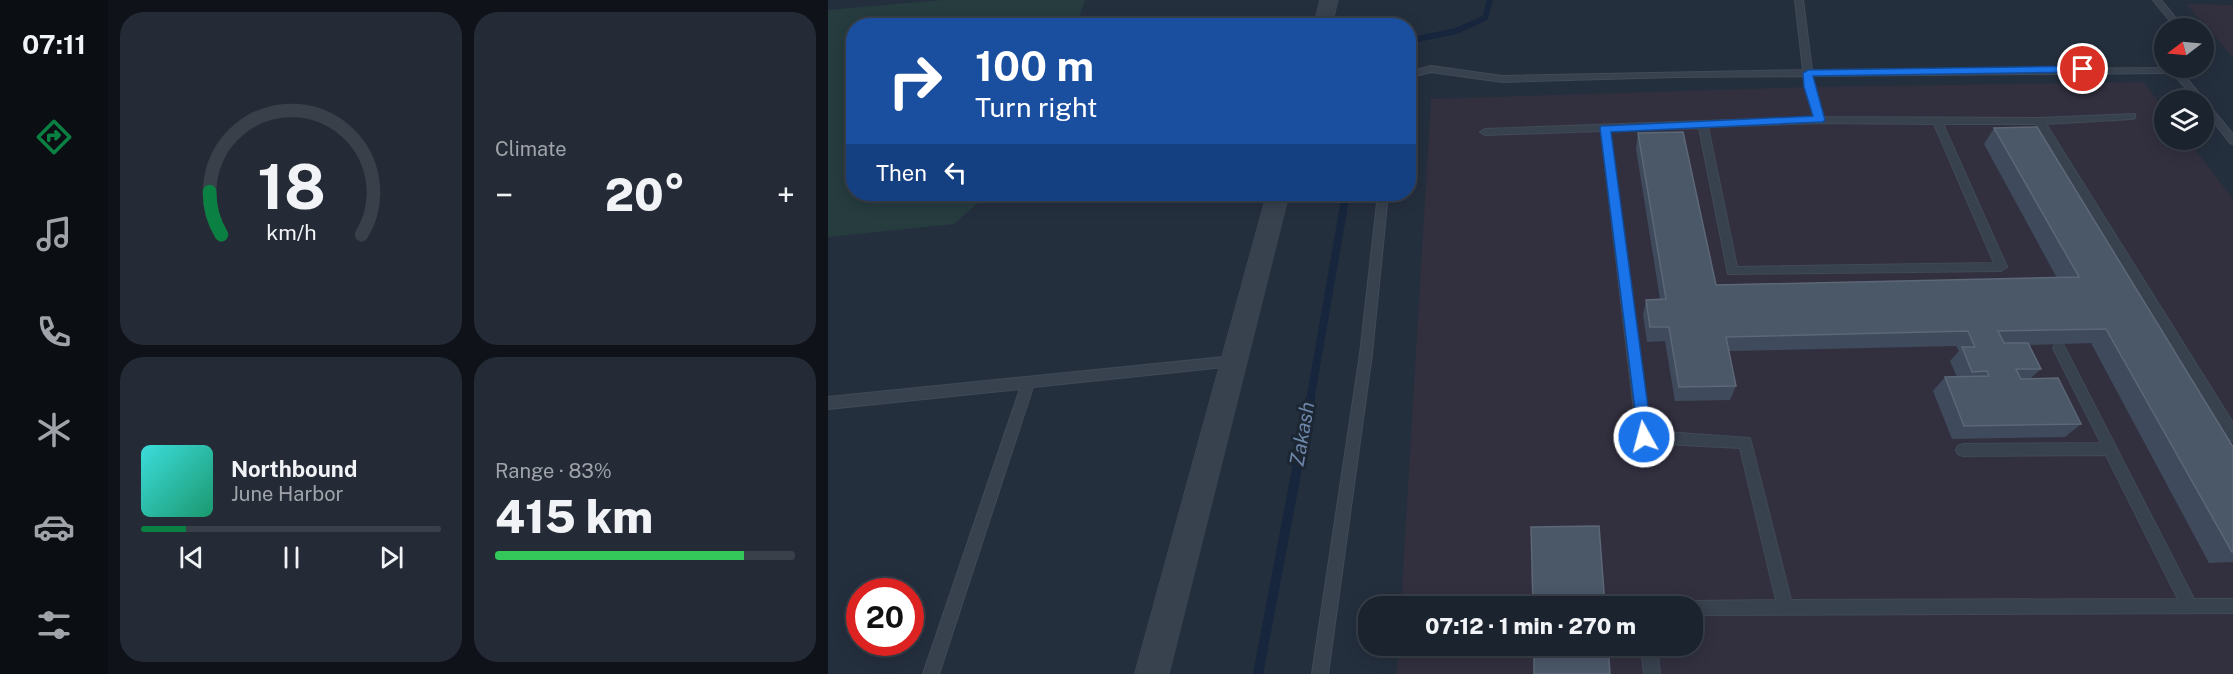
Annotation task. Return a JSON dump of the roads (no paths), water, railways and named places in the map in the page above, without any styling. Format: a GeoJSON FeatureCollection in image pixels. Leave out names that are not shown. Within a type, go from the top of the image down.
{"type":"FeatureCollection","features":[{"type":"Feature","properties":{"kind":"street"},"geometry":{"type":"LineString","coordinates":[[1325,18],[1329,0]]}},
{"type":"Feature","properties":{"kind":"street"},"geometry":{"type":"LineString","coordinates":[[1152,674],[1276,201]]}},
{"type":"Feature","properties":{"kind":"lane"},"geometry":{"type":"LineString","coordinates":[[1800,0],[1809,87],[1819,120]]}},
{"type":"Feature","properties":{"kind":"lane"},"geometry":{"type":"LineString","coordinates":[[2157,0],[2172,18]]}},
{"type":"Feature","properties":{"kind":"lane"},"geometry":{"type":"LineString","coordinates":[[1416,73],[1431,69],[1502,80],[1808,73],[2154,70]]}},
{"type":"Feature","properties":{"kind":"lane"},"geometry":{"type":"LineString","coordinates":[[2182,78],[2192,90]]}},
{"type":"Feature","properties":{"kind":"lane"},"geometry":{"type":"LineString","coordinates":[[1485,132],[1819,120],[2039,120],[2132,117]]}},
{"type":"Feature","properties":{"kind":"lane"},"geometry":{"type":"LineString","coordinates":[[2214,117],[2233,141]]}},
{"type":"Feature","properties":{"kind":"lane"},"geometry":{"type":"LineString","coordinates":[[1703,124],[1732,271],[2001,267],[1937,120]]}},
{"type":"Feature","properties":{"kind":"lane"},"geometry":{"type":"LineString","coordinates":[[2039,120],[2233,435]]}},
{"type":"Feature","properties":{"kind":"lane"},"geometry":{"type":"LineString","coordinates":[[1605,128],[1644,437],[1745,442],[1785,608]]}},
{"type":"Feature","properties":{"kind":"lane"},"geometry":{"type":"LineString","coordinates":[[1320,674],[1366,354],[1382,201]]}},
{"type":"Feature","properties":{"kind":"lane"},"geometry":{"type":"LineString","coordinates":[[2059,348],[2190,606]]}},
{"type":"Feature","properties":{"kind":"lane"},"geometry":{"type":"LineString","coordinates":[[828,403],[1234,361]]}},
{"type":"Feature","properties":{"kind":"lane"},"geometry":{"type":"LineString","coordinates":[[931,674],[1028,382]]}},
{"type":"Feature","properties":{"kind":"lane"},"geometry":{"type":"LineString","coordinates":[[1963,450],[2110,449]]}},
{"type":"Feature","properties":{"kind":"lane"},"geometry":{"type":"LineString","coordinates":[[1703,608],[2233,606]]}},
{"type":"Feature","properties":{"kind":"lane"},"geometry":{"type":"LineString","coordinates":[[1650,656],[1652,674]]}},
{"type":"Feature","properties":{"kind":"waterway","name":"Zakash"},"geometry":{"type":"LineString","coordinates":[[1416,39],[1456,31],[1485,18],[1490,0]]}},
{"type":"Feature","properties":{"kind":"waterway","name":"Zakash"},"geometry":{"type":"LineString","coordinates":[[1310,401],[1345,201]]}},
{"type":"Feature","properties":{"kind":"waterway","name":"Zakash"},"geometry":{"type":"LineString","coordinates":[[1258,674],[1310,400]]}}]}
